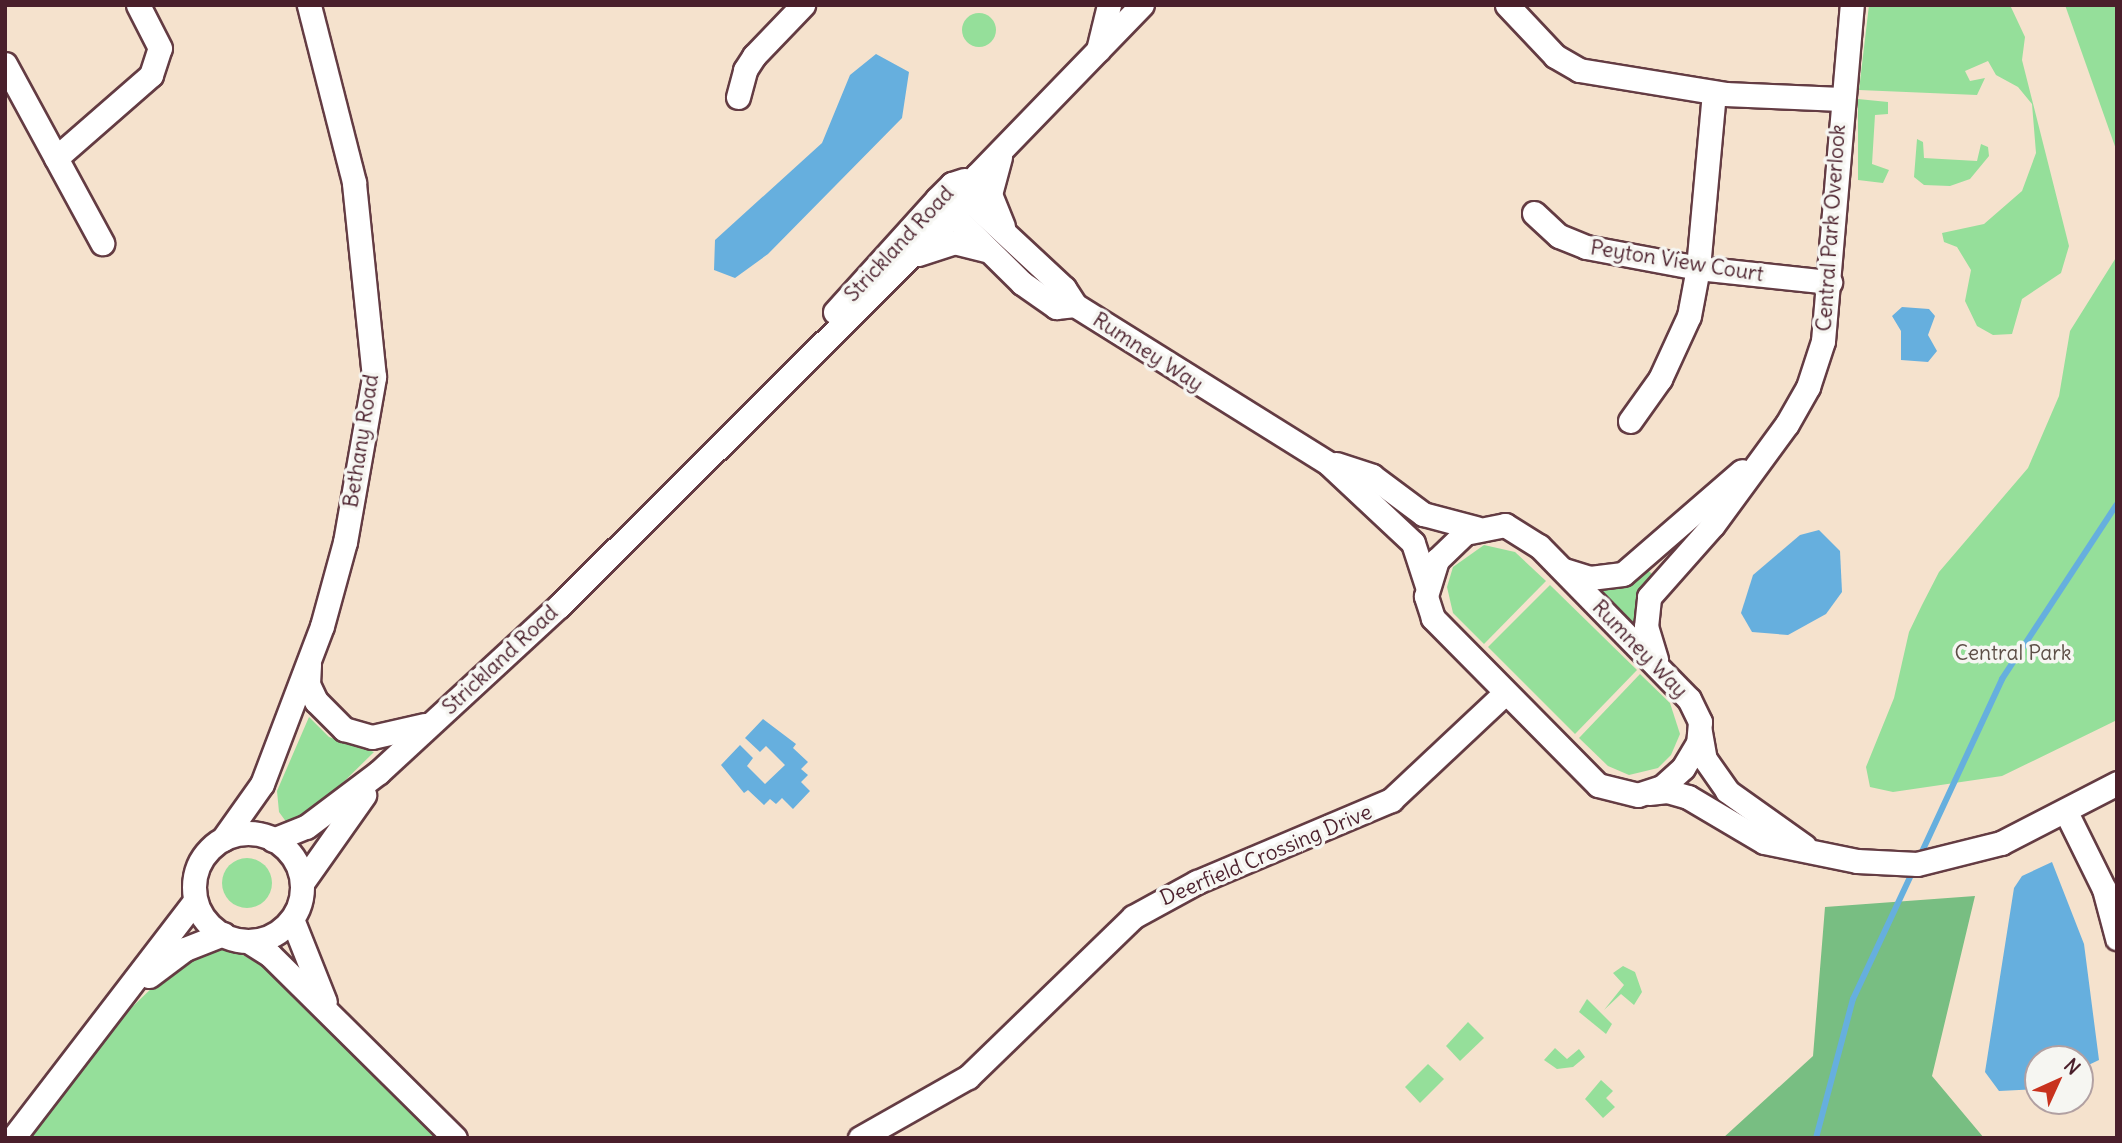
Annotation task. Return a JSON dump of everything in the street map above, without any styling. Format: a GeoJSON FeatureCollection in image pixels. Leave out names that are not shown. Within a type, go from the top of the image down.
{"type":"FeatureCollection","features":[{"type":"Feature","properties":{"kind":"street"},"geometry":{"type":"LineString","coordinates":[[56,158],[151,75],[160,48],[138,5]]}},
{"type":"Feature","properties":{"kind":"street","name":"Bethany Road"},"geometry":{"type":"LineString","coordinates":[[223,839],[262,784],[309,661],[343,549],[374,377],[354,182],[309,5]]}},
{"type":"Feature","properties":{"kind":"street"},"geometry":{"type":"LineString","coordinates":[[738,97],[745,69],[754,56],[803,5]]}},
{"type":"Feature","properties":{"kind":"street"},"geometry":{"type":"LineString","coordinates":[[1096,55],[1110,5]]}},
{"type":"Feature","properties":{"kind":"street"},"geometry":{"type":"LineString","coordinates":[[1014,136],[1142,5]]}},
{"type":"Feature","properties":{"kind":"street"},"geometry":{"type":"LineString","coordinates":[[1507,5],[1570,67],[1714,93],[1841,99]]}},
{"type":"Feature","properties":{"kind":"street","name":"Central Park Overlook"},"geometry":{"type":"LineString","coordinates":[[1663,671],[1647,635],[1649,597],[1713,524],[1775,441],[1797,407],[1816,365],[1828,316],[1841,99],[1852,5]]}},
{"type":"Feature","properties":{"kind":"street"},"geometry":{"type":"LineString","coordinates":[[5,64],[102,243]]}},
{"type":"Feature","properties":{"kind":"street"},"geometry":{"type":"LineString","coordinates":[[1630,421],[1683,335],[1698,268],[1714,93]]}},
{"type":"Feature","properties":{"kind":"street","name":"Strickland Road"},"geometry":{"type":"LineString","coordinates":[[746,418],[758,398],[1014,136]]}},
{"type":"Feature","properties":{"kind":"street","name":"Rumney Way"},"geometry":{"type":"LineString","coordinates":[[1014,136],[992,174],[990,194],[996,216],[1020,248]]}},
{"type":"Feature","properties":{"kind":"street","name":"Strickland Road"},"geometry":{"type":"LineString","coordinates":[[267,838],[310,825],[379,772],[559,606],[906,261],[952,199]]}},
{"type":"Feature","properties":{"kind":"street","name":"Rumney Way"},"geometry":{"type":"LineString","coordinates":[[952,199],[1020,248],[1064,288],[1075,305],[1329,464],[1413,543],[1427,588],[1427,604],[1444,634],[1598,785],[1623,794],[1678,793],[1764,842],[1811,851]]}},
{"type":"Feature","properties":{"kind":"street","name":"Rumney Way"},"geometry":{"type":"LineString","coordinates":[[952,199],[988,252],[1056,307],[1075,305]]}},
{"type":"Feature","properties":{"kind":"street","name":"Peyton View Court"},"geometry":{"type":"LineString","coordinates":[[1534,213],[1570,243],[1698,268],[1830,282]]}},
{"type":"Feature","properties":{"kind":"street","name":"Rumney Way"},"geometry":{"type":"LineString","coordinates":[[906,261],[954,242],[988,252]]}},
{"type":"Feature","properties":{"kind":"street","name":"Central Park Overlook"},"geometry":{"type":"LineString","coordinates":[[1562,569],[1590,578],[1632,569],[1775,441]]}},
{"type":"Feature","properties":{"kind":"street","name":"Rumney Way"},"geometry":{"type":"LineString","coordinates":[[1329,464],[1372,476],[1437,520],[1476,528],[1505,525],[1524,533],[1689,698],[1705,758],[1726,789],[1811,851]]}},
{"type":"Feature","properties":{"kind":"street"},"geometry":{"type":"LineString","coordinates":[[1427,588],[1437,560],[1454,541],[1476,528]]}},
{"type":"Feature","properties":{"kind":"street","name":"Strickland Road"},"geometry":{"type":"LineString","coordinates":[[309,661],[307,684],[316,701],[344,729],[372,737],[431,723]]}},
{"type":"Feature","properties":{"kind":"street","name":"Deerfield Crossing Drive"},"geometry":{"type":"LineString","coordinates":[[860,1138],[968,1077],[1133,916],[1197,882],[1391,800],[1504,694]]}},
{"type":"Feature","properties":{"kind":"street"},"geometry":{"type":"LineString","coordinates":[[1646,793],[1662,787],[1683,768],[1700,732]]}},
{"type":"Feature","properties":{"kind":"street","name":"Strickland Road"},"geometry":{"type":"LineString","coordinates":[[302,883],[379,772]]}},
{"type":"Feature","properties":{"kind":"street"},"geometry":{"type":"LineString","coordinates":[[1811,851],[1857,861],[1928,862],[2001,844],[2117,783]]}},
{"type":"Feature","properties":{"kind":"street","name":"Bethany Road"},"geometry":{"type":"LineString","coordinates":[[262,784],[267,838]]}},
{"type":"Feature","properties":{"kind":"street"},"geometry":{"type":"LineString","coordinates":[[1711,810],[1726,789]]}},
{"type":"Feature","properties":{"kind":"street"},"geometry":{"type":"LineString","coordinates":[[2066,812],[2100,880],[2117,938]]}},
{"type":"Feature","properties":{"kind":"street"},"geometry":{"type":"LineString","coordinates":[[13,1138],[195,901],[201,861],[223,839],[238,834],[267,838],[292,855],[302,883],[292,919],[312,977],[340,1025]]}},
{"type":"Feature","properties":{"kind":"street"},"geometry":{"type":"LineString","coordinates":[[195,901],[209,923],[223,934],[251,943],[270,956],[455,1138]]}},
{"type":"Feature","properties":{"kind":"street"},"geometry":{"type":"LineString","coordinates":[[251,943],[270,936],[292,919]]}},
{"type":"Feature","properties":{"kind":"street"},"geometry":{"type":"LineString","coordinates":[[121,996],[186,949],[223,934]]}},
{"type":"Feature","properties":{"kind":"green space"},"geometry":{"type":"Polygon","coordinates":[[[1869,5],[2010,5],[2025,37],[2022,60],[2069,246],[2061,273],[2022,299],[2012,334],[1993,335],[1977,326],[1965,301],[1971,270],[1957,247],[1944,242],[1942,233],[1984,224],[2022,191],[2036,153],[2032,104],[2018,87],[1996,75],[1988,61],[1965,71],[1970,81],[1985,78],[1977,95],[1859,90],[1869,5]]]}},
{"type":"Feature","properties":{"kind":"green space"},"geometry":{"type":"Polygon","coordinates":[[[2065,5],[2117,5],[2117,152],[2065,5]]]}},
{"type":"Feature","properties":{"kind":"green space"},"geometry":{"type":"Polygon","coordinates":[[[979,13],[991,18],[996,30],[991,42],[979,47],[967,42],[962,30],[967,18],[979,13]]]}},
{"type":"Feature","properties":{"kind":"green space"},"geometry":{"type":"Polygon","coordinates":[[[1858,99],[1888,102],[1888,114],[1875,115],[1872,164],[1889,170],[1883,183],[1858,180],[1858,99]]]}},
{"type":"Feature","properties":{"kind":"green space"},"geometry":{"type":"Polygon","coordinates":[[[1917,139],[1923,142],[1924,158],[1977,161],[1981,144],[1988,147],[1989,156],[1970,179],[1950,186],[1924,185],[1914,177],[1917,139]]]}},
{"type":"Feature","properties":{"kind":"green space","name":"Central Park"},"geometry":{"type":"Polygon","coordinates":[[[2117,256],[2117,720],[2002,776],[1893,792],[1870,787],[1866,767],[1894,698],[1909,632],[1939,572],[2028,468],[2059,396],[2070,331],[2117,256]]]}},
{"type":"Feature","properties":{"kind":"green space"},"geometry":{"type":"Polygon","coordinates":[[[1484,545],[1515,552],[1546,581],[1484,644],[1453,613],[1447,587],[1453,567],[1484,545]]]}},
{"type":"Feature","properties":{"kind":"green space"},"geometry":{"type":"Polygon","coordinates":[[[1646,568],[1653,575],[1636,609],[1634,627],[1595,588],[1646,568]]]}},
{"type":"Feature","properties":{"kind":"green space"},"geometry":{"type":"Polygon","coordinates":[[[1550,585],[1637,670],[1575,734],[1488,647],[1550,585]]]}},
{"type":"Feature","properties":{"kind":"green space"},"geometry":{"type":"Polygon","coordinates":[[[1640,674],[1670,703],[1680,734],[1671,755],[1658,768],[1629,775],[1608,766],[1579,738],[1640,674]]]}},
{"type":"Feature","properties":{"kind":"green space"},"geometry":{"type":"Polygon","coordinates":[[[309,717],[329,737],[374,752],[312,813],[287,823],[279,812],[277,791],[309,717]]]}},
{"type":"Feature","properties":{"kind":"green space"},"geometry":{"type":"Polygon","coordinates":[[[247,858],[264,866],[272,883],[264,900],[247,908],[230,900],[222,883],[230,866],[247,858]]]}},
{"type":"Feature","properties":{"kind":"green space"},"geometry":{"type":"Polygon","coordinates":[[[1975,896],[1932,1076],[1984,1138],[1723,1138],[1813,1056],[1825,907],[1975,896]]]}},
{"type":"Feature","properties":{"kind":"green space"},"geometry":{"type":"Polygon","coordinates":[[[230,948],[272,971],[442,1138],[30,1138],[102,1036],[156,984],[203,952],[230,948]]]}},
{"type":"Feature","properties":{"kind":"green space"},"geometry":{"type":"Polygon","coordinates":[[[1623,966],[1635,972],[1642,992],[1634,1005],[1621,994],[1604,1010],[1624,985],[1613,973],[1623,966]]]}},
{"type":"Feature","properties":{"kind":"green space"},"geometry":{"type":"Polygon","coordinates":[[[1587,999],[1612,1024],[1606,1034],[1579,1012],[1587,999]]]}},
{"type":"Feature","properties":{"kind":"green space"},"geometry":{"type":"Polygon","coordinates":[[[1468,1022],[1484,1038],[1460,1061],[1446,1046],[1468,1022]]]}},
{"type":"Feature","properties":{"kind":"green space"},"geometry":{"type":"Polygon","coordinates":[[[1555,1048],[1567,1059],[1579,1049],[1585,1057],[1573,1067],[1557,1069],[1544,1060],[1555,1048]]]}},
{"type":"Feature","properties":{"kind":"green space"},"geometry":{"type":"Polygon","coordinates":[[[1428,1064],[1444,1079],[1420,1103],[1405,1087],[1428,1064]]]}},
{"type":"Feature","properties":{"kind":"green space"},"geometry":{"type":"Polygon","coordinates":[[[1601,1080],[1613,1091],[1606,1098],[1615,1107],[1603,1118],[1585,1099],[1601,1080]]]}},
{"type":"Feature","properties":{"kind":"water"},"geometry":{"type":"Polygon","coordinates":[[[876,54],[909,72],[902,118],[768,254],[735,278],[714,270],[715,240],[822,143],[850,75],[876,54]]]}},
{"type":"Feature","properties":{"kind":"water"},"geometry":{"type":"Polygon","coordinates":[[[1902,307],[1929,309],[1935,316],[1928,335],[1937,351],[1928,362],[1901,360],[1901,331],[1892,316],[1902,307]]]}},
{"type":"Feature","properties":{"kind":"water"},"geometry":{"type":"Polygon","coordinates":[[[1819,530],[1840,551],[1842,592],[1826,614],[1788,635],[1752,632],[1741,613],[1753,575],[1800,535],[1819,530]]]}},
{"type":"Feature","properties":{"kind":"water"},"geometry":{"type":"Polygon","coordinates":[[[763,719],[796,744],[793,748],[808,762],[801,769],[808,775],[801,782],[810,791],[793,809],[782,798],[776,804],[770,799],[764,805],[748,790],[744,793],[721,765],[740,745],[753,758],[747,766],[765,784],[785,765],[766,746],[760,752],[745,738],[763,719]]]}},
{"type":"Feature","properties":{"kind":"water"},"geometry":{"type":"Polygon","coordinates":[[[2052,862],[2084,944],[2099,1060],[2094,1062],[2094,1045],[2024,1045],[2024,1090],[1999,1091],[1985,1072],[2014,888],[2022,876],[2052,862]]]}},
{"type":"Feature","properties":{"kind":"waterway"},"geometry":{"type":"LineString","coordinates":[[1920,856],[2002,679],[2117,504]]}},
{"type":"Feature","properties":{"kind":"waterway"},"geometry":{"type":"LineString","coordinates":[[1816,1138],[1853,999],[1914,869]]}}]}
